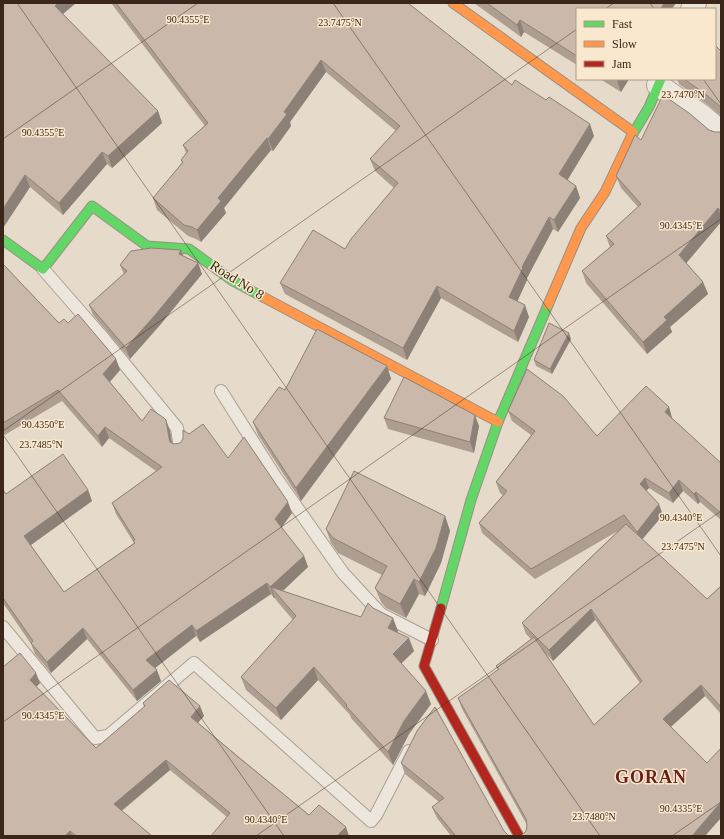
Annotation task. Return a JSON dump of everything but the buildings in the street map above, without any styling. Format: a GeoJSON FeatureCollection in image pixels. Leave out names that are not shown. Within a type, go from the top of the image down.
{"type":"FeatureCollection","features":[{"type":"Feature","properties":{"kind":"street"},"geometry":{"type":"LineString","coordinates":[[453,3],[633,132]]}},
{"type":"Feature","properties":{"kind":"street"},"geometry":{"type":"LineString","coordinates":[[519,836],[424,666],[447,590],[471,500],[498,422],[581,228],[605,192],[633,132],[649,107],[659,82],[721,132]]}},
{"type":"Feature","properties":{"kind":"street","name":"Road No 8"},"geometry":{"type":"LineString","coordinates":[[43,269],[92,206],[147,246],[189,249],[233,281],[498,422]]}},
{"type":"Feature","properties":{"kind":"street"},"geometry":{"type":"LineString","coordinates":[[3,240],[43,269]]}},
{"type":"Feature","properties":{"kind":"lane"},"geometry":{"type":"LineString","coordinates":[[43,269],[104,339],[177,428],[180,448]]}},
{"type":"Feature","properties":{"kind":"lane"},"geometry":{"type":"LineString","coordinates":[[221,391],[276,478],[343,573],[381,614],[432,640]]}},
{"type":"Feature","properties":{"kind":"lane"},"geometry":{"type":"LineString","coordinates":[[3,627],[95,738],[108,736],[194,663],[371,821],[376,815],[415,738]]}},
{"type":"Feature","properties":{"kind":"lane"},"geometry":{"type":"LineString","coordinates":[[434,713],[443,700]]}},
{"type":"Feature","properties":{"kind":"traffic: fast"},"geometry":{"type":"LineString","coordinates":[[631,137],[649,107],[661,80]]}},
{"type":"Feature","properties":{"kind":"traffic: fast"},"geometry":{"type":"LineString","coordinates":[[3,240],[43,269],[92,206],[147,246],[189,249],[233,281],[263,297]]}},
{"type":"Feature","properties":{"kind":"traffic: fast"},"geometry":{"type":"LineString","coordinates":[[441,608],[471,500],[498,422],[548,305]]}},
{"type":"Feature","properties":{"kind":"traffic: slow"},"geometry":{"type":"LineString","coordinates":[[453,3],[633,132]]}},
{"type":"Feature","properties":{"kind":"traffic: slow"},"geometry":{"type":"LineString","coordinates":[[548,305],[581,228],[605,192],[631,137]]}},
{"type":"Feature","properties":{"kind":"traffic: slow"},"geometry":{"type":"LineString","coordinates":[[263,297],[498,422]]}},
{"type":"Feature","properties":{"kind":"traffic: jam"},"geometry":{"type":"LineString","coordinates":[[441,608],[424,666],[519,836]]}},
{"type":"Feature","properties":{"kind":"district","name":"GORAN"},"geometry":{"type":"Point","coordinates":[651,777]}}]}
